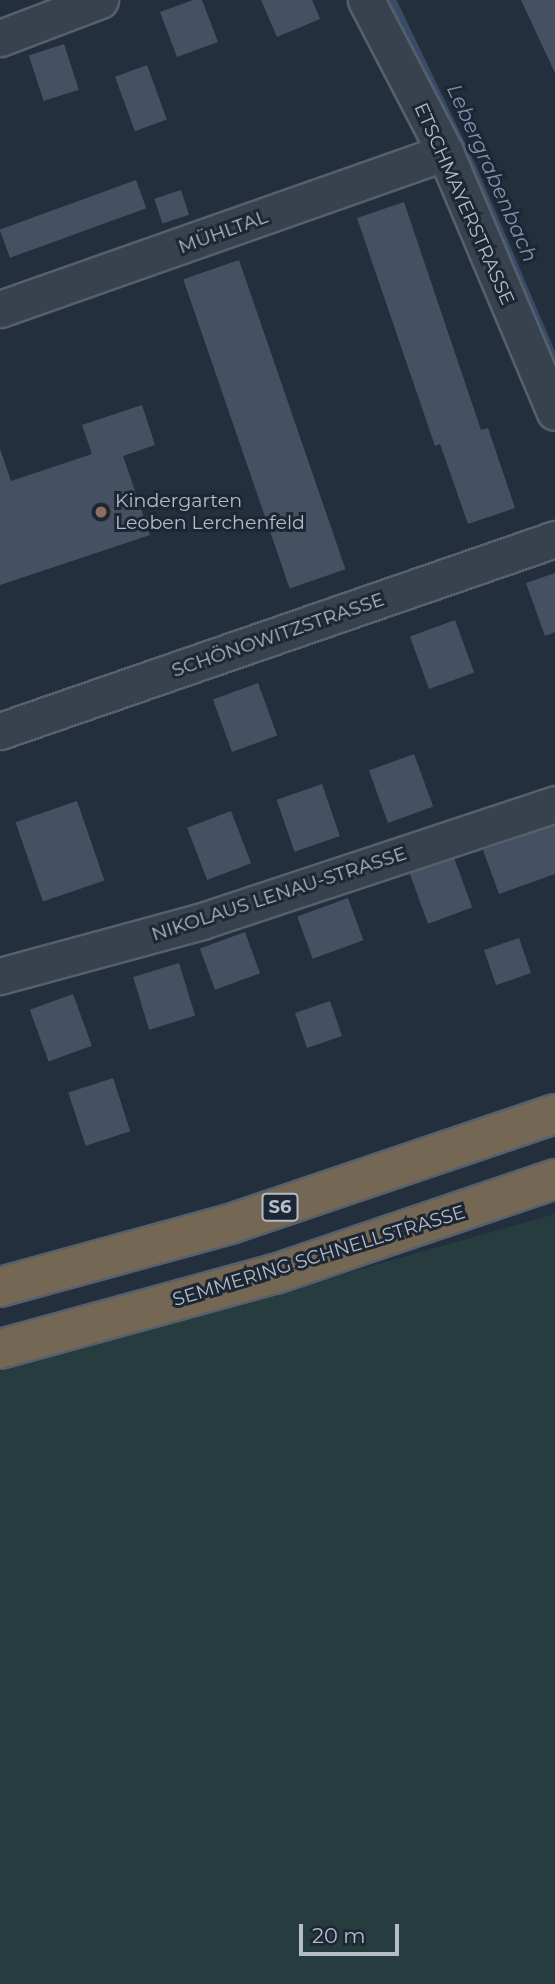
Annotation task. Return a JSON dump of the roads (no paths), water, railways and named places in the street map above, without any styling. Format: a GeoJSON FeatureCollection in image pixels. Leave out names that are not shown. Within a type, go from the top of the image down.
{"type":"FeatureCollection","features":[{"type":"Feature","properties":{"kind":"highway","name":"S6"},"geometry":{"type":"LineString","coordinates":[[0,1287],[230,1224],[555,1114]]}},
{"type":"Feature","properties":{"kind":"highway","name":"SEMMERING SCHNELLSTRASSE"},"geometry":{"type":"LineString","coordinates":[[0,1349],[275,1273],[555,1178]]}},
{"type":"Feature","properties":{"kind":"street"},"geometry":{"type":"LineString","coordinates":[[0,38],[100,0]]}},
{"type":"Feature","properties":{"kind":"street","name":"ETSCHMAYERSTRASSE"},"geometry":{"type":"LineString","coordinates":[[366,0],[444,152],[555,412]]}},
{"type":"Feature","properties":{"kind":"street","name":"MÜHLTAL"},"geometry":{"type":"LineString","coordinates":[[0,309],[444,152]]}},
{"type":"Feature","properties":{"kind":"street","name":"SCHÖNOWITZSTRASSE"},"geometry":{"type":"LineString","coordinates":[[0,731],[555,539]]}},
{"type":"Feature","properties":{"kind":"street","name":"NIKOLAUS LENAU-STRASSE"},"geometry":{"type":"LineString","coordinates":[[0,976],[202,921],[555,804]]}},
{"type":"Feature","properties":{"kind":"waterway","name":"Lebergrabenbach"},"geometry":{"type":"LineString","coordinates":[[391,0],[471,167],[555,364]]}},
{"type":"Feature","properties":{"kind":"place","name":"Kindergarten Leoben Lerchenfeld"},"geometry":{"type":"Point","coordinates":[101,512]}}]}
